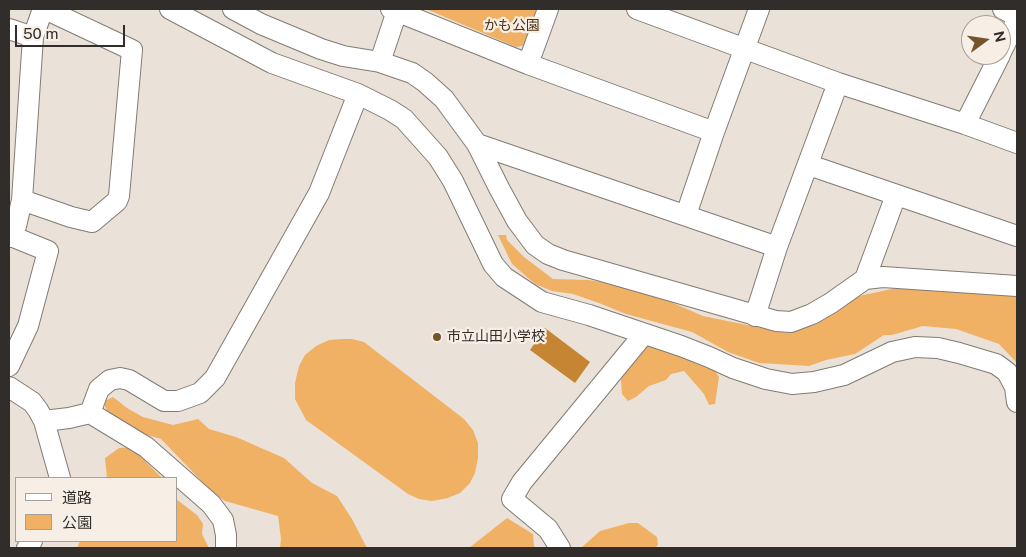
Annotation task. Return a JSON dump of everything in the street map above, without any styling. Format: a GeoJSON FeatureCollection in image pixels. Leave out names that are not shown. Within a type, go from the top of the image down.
{"type":"FeatureCollection","features":[{"type":"Feature","properties":{"kind":"street"},"geometry":{"type":"LineString","coordinates":[[9,366],[28,326],[48,251],[10,236],[18,219],[22,200],[33,37],[44,9],[132,50],[119,196],[117,201],[92,222],[71,217],[22,200]]}},
{"type":"Feature","properties":{"kind":"street"},"geometry":{"type":"LineString","coordinates":[[170,9],[272,63],[358,94],[380,104],[404,119],[438,158],[453,181],[493,264],[504,277],[542,302],[589,315],[709,356],[733,368],[766,379],[792,384],[814,382],[844,375],[892,352],[915,347],[938,348],[996,364],[1007,372],[1015,387],[1017,402]]}},
{"type":"Feature","properties":{"kind":"street"},"geometry":{"type":"LineString","coordinates":[[233,9],[260,24],[321,49],[343,56],[380,62],[412,73],[425,82],[444,99],[477,144],[517,221],[535,246],[563,260],[754,316],[791,322],[812,314],[831,303],[864,279],[892,277],[1017,286]]}},
{"type":"Feature","properties":{"kind":"street"},"geometry":{"type":"LineString","coordinates":[[528,64],[548,9]]}},
{"type":"Feature","properties":{"kind":"street"},"geometry":{"type":"LineString","coordinates":[[637,9],[838,83],[1017,143]]}},
{"type":"Feature","properties":{"kind":"street"},"geometry":{"type":"LineString","coordinates":[[686,215],[759,9]]}},
{"type":"Feature","properties":{"kind":"street"},"geometry":{"type":"LineString","coordinates":[[1003,9],[1017,16]]}},
{"type":"Feature","properties":{"kind":"street"},"geometry":{"type":"LineString","coordinates":[[380,62],[394,10],[528,64],[714,132]]}},
{"type":"Feature","properties":{"kind":"street"},"geometry":{"type":"LineString","coordinates":[[1011,32],[1017,20]]}},
{"type":"Feature","properties":{"kind":"street"},"geometry":{"type":"LineString","coordinates":[[9,29],[33,37]]}},
{"type":"Feature","properties":{"kind":"street"},"geometry":{"type":"LineString","coordinates":[[965,124],[994,65]]}},
{"type":"Feature","properties":{"kind":"street"},"geometry":{"type":"LineString","coordinates":[[754,316],[777,247],[838,83]]}},
{"type":"Feature","properties":{"kind":"street"},"geometry":{"type":"LineString","coordinates":[[90,413],[99,389],[110,380],[120,378],[129,380],[164,401],[178,401],[200,393],[215,378],[319,193],[358,94]]}},
{"type":"Feature","properties":{"kind":"street"},"geometry":{"type":"LineString","coordinates":[[477,144],[777,247]]}},
{"type":"Feature","properties":{"kind":"street"},"geometry":{"type":"LineString","coordinates":[[809,165],[1017,236]]}},
{"type":"Feature","properties":{"kind":"street"},"geometry":{"type":"LineString","coordinates":[[864,279],[896,195]]}},
{"type":"Feature","properties":{"kind":"street"},"geometry":{"type":"LineString","coordinates":[[560,548],[548,529],[512,499],[522,482],[644,334]]}},
{"type":"Feature","properties":{"kind":"street"},"geometry":{"type":"LineString","coordinates":[[9,387],[32,402],[38,410],[44,421],[60,477]]}},
{"type":"Feature","properties":{"kind":"street"},"geometry":{"type":"LineString","coordinates":[[44,421],[90,413],[146,447],[210,504],[223,520],[226,548]]}},
{"type":"Feature","properties":{"kind":"green space","name":"かも公園"},"geometry":{"type":"Polygon","coordinates":[[[426,9],[538,9],[527,45],[516,47],[426,9]]]}},
{"type":"Feature","properties":{"kind":"green space"},"geometry":{"type":"Polygon","coordinates":[[[498,235],[506,235],[507,240],[524,257],[553,279],[588,280],[623,285],[664,299],[703,316],[786,333],[817,324],[859,296],[906,286],[994,292],[1017,296],[1017,363],[999,344],[956,329],[923,326],[892,335],[884,335],[855,354],[826,360],[809,366],[759,363],[728,352],[692,332],[626,314],[573,294],[552,291],[535,284],[512,264],[498,235]]]}},
{"type":"Feature","properties":{"kind":"green space"},"geometry":{"type":"Polygon","coordinates":[[[343,339],[364,342],[464,419],[473,430],[478,443],[475,473],[470,483],[460,493],[448,498],[432,501],[419,499],[408,494],[306,420],[295,399],[295,383],[299,366],[305,355],[316,346],[329,340],[343,339]]]}},
{"type":"Feature","properties":{"kind":"green space"},"geometry":{"type":"Polygon","coordinates":[[[650,345],[685,355],[692,362],[715,371],[719,377],[715,404],[709,405],[704,394],[684,371],[671,374],[666,380],[649,386],[628,401],[622,394],[621,380],[624,369],[637,353],[650,345]]]}},
{"type":"Feature","properties":{"kind":"green space"},"geometry":{"type":"Polygon","coordinates":[[[113,397],[143,417],[173,425],[198,419],[209,429],[236,437],[284,458],[312,483],[337,496],[367,548],[280,548],[281,539],[278,516],[225,501],[213,493],[161,439],[130,430],[109,415],[103,402],[113,397]]]}},
{"type":"Feature","properties":{"kind":"green space"},"geometry":{"type":"Polygon","coordinates":[[[136,447],[144,456],[145,461],[161,477],[107,477],[105,458],[119,448],[136,447]]]}},
{"type":"Feature","properties":{"kind":"green space"},"geometry":{"type":"Polygon","coordinates":[[[178,501],[197,515],[203,524],[202,534],[208,546],[208,548],[77,548],[80,542],[178,542],[178,501]]]}},
{"type":"Feature","properties":{"kind":"green space"},"geometry":{"type":"Polygon","coordinates":[[[507,518],[533,534],[535,548],[469,548],[507,518]]]}},
{"type":"Feature","properties":{"kind":"green space"},"geometry":{"type":"Polygon","coordinates":[[[629,523],[638,523],[657,537],[658,545],[655,548],[581,548],[600,531],[629,523]]]}},
{"type":"Feature","properties":{"kind":"shaded area"},"geometry":{"type":"Polygon","coordinates":[[[545,328],[590,362],[575,383],[530,350],[545,328]]]}},
{"type":"Feature","properties":{"kind":"place","name":"市立山田小学校"},"geometry":{"type":"Point","coordinates":[437,337]}}]}
